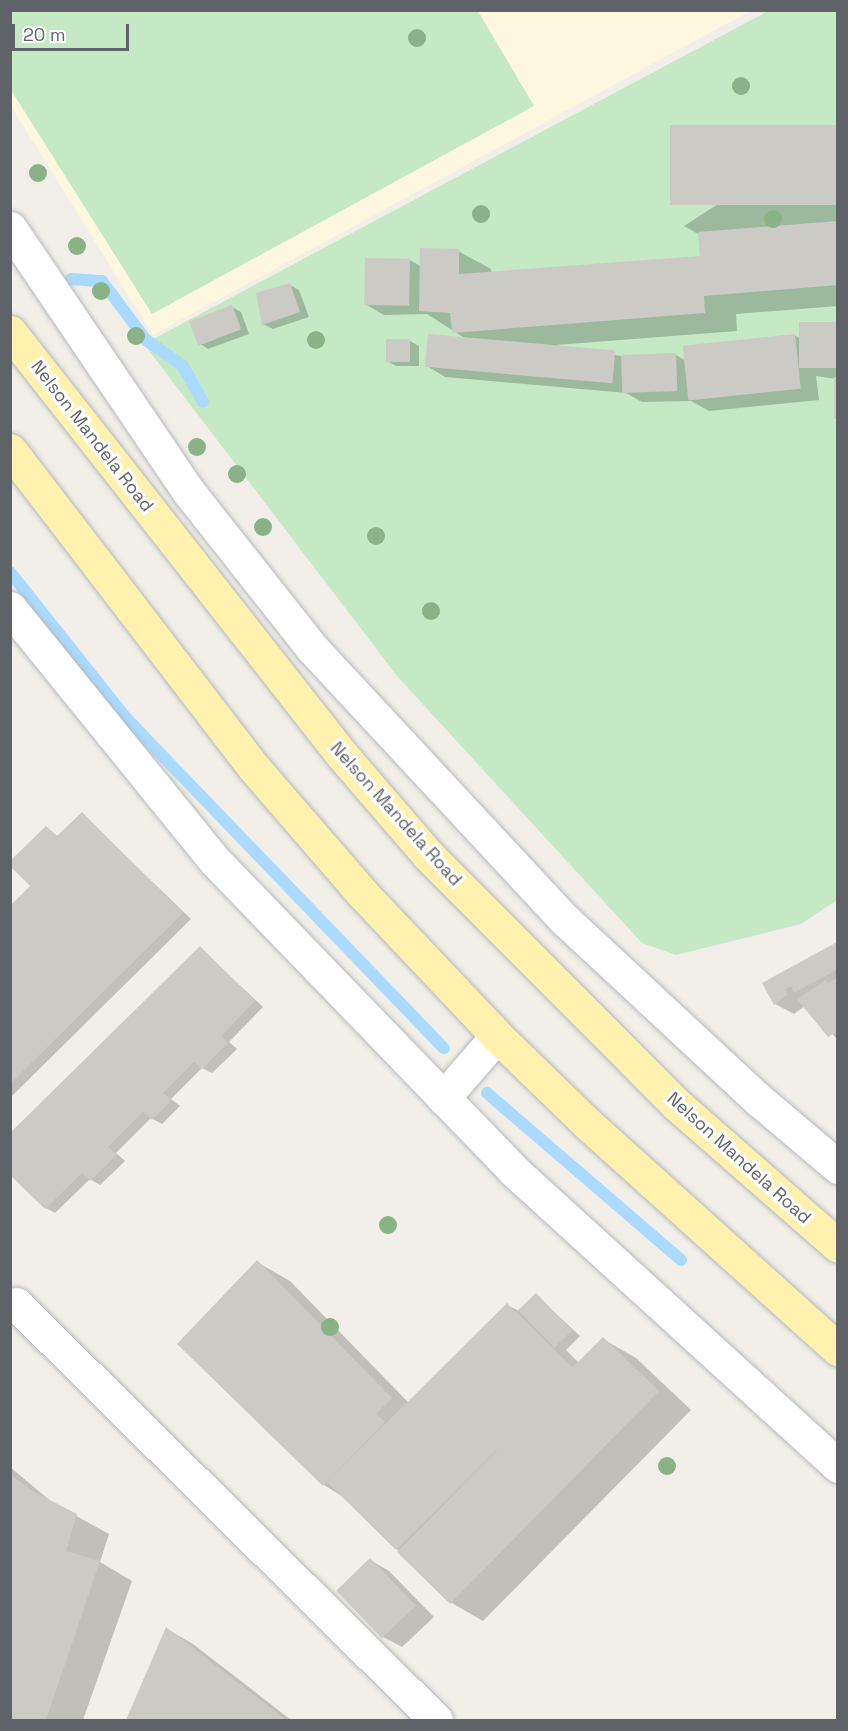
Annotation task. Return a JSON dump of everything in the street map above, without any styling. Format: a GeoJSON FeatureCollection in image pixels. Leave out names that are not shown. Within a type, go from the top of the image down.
{"type":"FeatureCollection","features":[{"type":"Feature","properties":{"kind":"main road","name":"Nelson Mandela Road"},"geometry":{"type":"LineString","coordinates":[[10,332],[342,755],[428,855],[676,1104],[837,1246]]}},
{"type":"Feature","properties":{"kind":"main road"},"geometry":{"type":"LineString","coordinates":[[10,450],[255,768],[362,893],[497,1036],[837,1349]]}},
{"type":"Feature","properties":{"kind":"lane"},"geometry":{"type":"LineString","coordinates":[[10,228],[188,491],[312,648],[565,920],[759,1100],[837,1167]]}},
{"type":"Feature","properties":{"kind":"lane"},"geometry":{"type":"LineString","coordinates":[[10,608],[216,862],[443,1098],[513,1170],[837,1466]]}},
{"type":"Feature","properties":{"kind":"lane"},"geometry":{"type":"LineString","coordinates":[[443,1098],[497,1036]]}},
{"type":"Feature","properties":{"kind":"lane"},"geometry":{"type":"LineString","coordinates":[[16,1304],[436,1720]]}},
{"type":"Feature","properties":{"kind":"shaded area"},"geometry":{"type":"Polygon","coordinates":[[[11,11],[750,11],[153,335],[11,106],[11,11]]]}},
{"type":"Feature","properties":{"kind":"green space"},"geometry":{"type":"Polygon","coordinates":[[[11,11],[478,11],[534,106],[152,314],[11,90],[11,11]]]}},
{"type":"Feature","properties":{"kind":"green space"},"geometry":{"type":"Polygon","coordinates":[[[768,11],[837,11],[837,900],[801,924],[676,955],[642,943],[397,676],[144,344],[768,11]]]}},
{"type":"Feature","properties":{"kind":"building"},"geometry":{"type":"Polygon","coordinates":[[[670,125],[838,125],[838,205],[670,205],[670,125]]]}},
{"type":"Feature","properties":{"kind":"building"},"geometry":{"type":"Polygon","coordinates":[[[838,221],[838,285],[704,296],[705,313],[452,333],[450,313],[419,311],[420,248],[459,249],[459,274],[700,256],[698,232],[838,221]]]}},
{"type":"Feature","properties":{"kind":"building"},"geometry":{"type":"Polygon","coordinates":[[[365,258],[410,259],[409,306],[364,305],[365,258]]]}},
{"type":"Feature","properties":{"kind":"building"},"geometry":{"type":"Polygon","coordinates":[[[290,283],[300,312],[262,325],[256,293],[290,283]]]}},
{"type":"Feature","properties":{"kind":"building"},"geometry":{"type":"Polygon","coordinates":[[[232,305],[241,329],[198,346],[189,321],[232,305]]]}},
{"type":"Feature","properties":{"kind":"building"},"geometry":{"type":"Polygon","coordinates":[[[799,322],[838,322],[838,368],[799,368],[799,322]]]}},
{"type":"Feature","properties":{"kind":"building"},"geometry":{"type":"Polygon","coordinates":[[[428,334],[615,350],[612,383],[425,367],[428,334]]]}},
{"type":"Feature","properties":{"kind":"building"},"geometry":{"type":"Polygon","coordinates":[[[795,334],[801,389],[688,401],[683,346],[795,334]]]}},
{"type":"Feature","properties":{"kind":"building"},"geometry":{"type":"Polygon","coordinates":[[[386,339],[410,339],[410,362],[386,362],[386,339]]]}},
{"type":"Feature","properties":{"kind":"building"},"geometry":{"type":"Polygon","coordinates":[[[676,353],[677,391],[622,393],[621,355],[676,353]]]}},
{"type":"Feature","properties":{"kind":"building"},"geometry":{"type":"Polygon","coordinates":[[[834,377],[838,377],[838,419],[834,419],[834,377]]]}},
{"type":"Feature","properties":{"kind":"building"},"geometry":{"type":"Polygon","coordinates":[[[82,812],[183,913],[10,1084],[10,906],[30,886],[10,866],[10,861],[46,826],[57,836],[82,812]]]}},
{"type":"Feature","properties":{"kind":"building"},"geometry":{"type":"Polygon","coordinates":[[[837,942],[838,969],[794,993],[791,986],[785,990],[788,994],[774,1005],[762,983],[837,942]]]}},
{"type":"Feature","properties":{"kind":"building"},"geometry":{"type":"Polygon","coordinates":[[[200,946],[255,1001],[221,1036],[228,1043],[202,1069],[194,1062],[163,1093],[172,1100],[152,1120],[143,1112],[108,1147],[117,1155],[90,1181],[82,1173],[45,1209],[10,1175],[10,1133],[200,946]]]}},
{"type":"Feature","properties":{"kind":"building"},"geometry":{"type":"Polygon","coordinates":[[[838,977],[838,1031],[828,1037],[797,999],[826,980],[828,983],[838,977]]]}},
{"type":"Feature","properties":{"kind":"building"},"geometry":{"type":"Polygon","coordinates":[[[257,1260],[392,1398],[376,1414],[385,1422],[323,1486],[177,1344],[257,1260]]]}},
{"type":"Feature","properties":{"kind":"building"},"geometry":{"type":"Polygon","coordinates":[[[536,1293],[572,1330],[554,1348],[518,1310],[536,1293]]]}},
{"type":"Feature","properties":{"kind":"building"},"geometry":{"type":"Polygon","coordinates":[[[507,1303],[576,1371],[573,1367],[603,1337],[659,1391],[450,1604],[397,1552],[522,1425],[396,1550],[327,1482],[507,1303]]]}},
{"type":"Feature","properties":{"kind":"building"},"geometry":{"type":"Polygon","coordinates":[[[10,1474],[34,1492],[77,1514],[66,1551],[100,1561],[46,1720],[10,1720],[10,1474]]]}},
{"type":"Feature","properties":{"kind":"building"},"geometry":{"type":"Polygon","coordinates":[[[370,1558],[416,1605],[382,1638],[336,1591],[370,1558]]]}},
{"type":"Feature","properties":{"kind":"building"},"geometry":{"type":"Polygon","coordinates":[[[166,1627],[286,1720],[126,1720],[166,1627]]]}},
{"type":"Feature","properties":{"kind":"waterway"},"geometry":{"type":"LineString","coordinates":[[71,279],[102,281],[146,340],[183,366],[203,402]]}},
{"type":"Feature","properties":{"kind":"waterway"},"geometry":{"type":"LineString","coordinates":[[10,572],[127,719],[444,1048]]}},
{"type":"Feature","properties":{"kind":"waterway"},"geometry":{"type":"LineString","coordinates":[[487,1093],[681,1260]]}}]}
